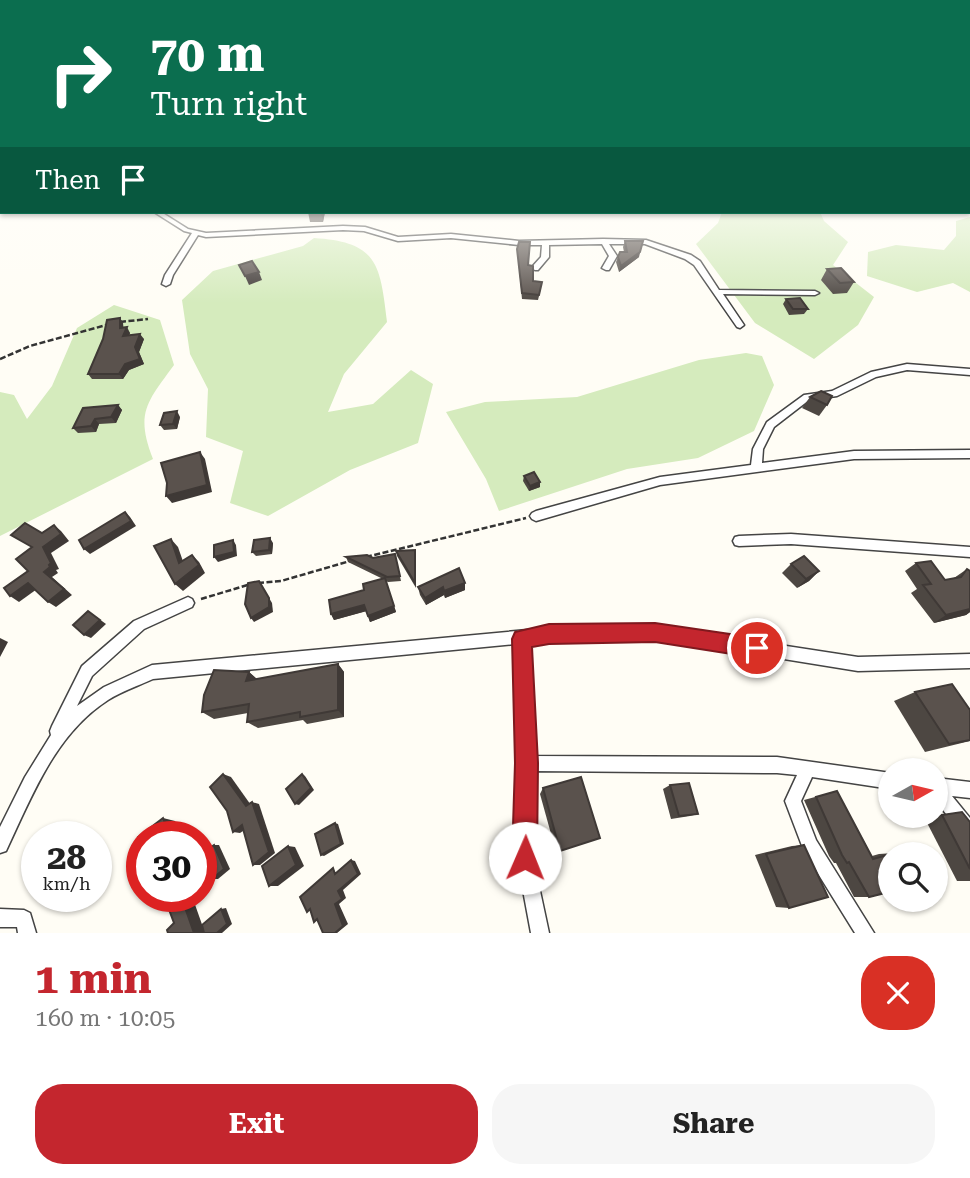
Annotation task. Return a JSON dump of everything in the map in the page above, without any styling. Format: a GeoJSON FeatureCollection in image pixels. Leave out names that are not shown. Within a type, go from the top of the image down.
{"type":"FeatureCollection","features":[{"type":"Feature","properties":{"kind":"street"},"geometry":{"type":"LineString","coordinates":[[166,217],[197,232],[221,235],[343,228],[365,229],[398,239],[451,236],[545,243],[646,242],[688,257],[706,274],[740,325]]}},
{"type":"Feature","properties":{"kind":"street"},"geometry":{"type":"LineString","coordinates":[[166,284],[197,232]]}},
{"type":"Feature","properties":{"kind":"street"},"geometry":{"type":"LineString","coordinates":[[603,242],[613,256],[607,268]]}},
{"type":"Feature","properties":{"kind":"street"},"geometry":{"type":"LineString","coordinates":[[535,268],[548,252],[545,243]]}},
{"type":"Feature","properties":{"kind":"street"},"geometry":{"type":"LineString","coordinates":[[717,292],[815,293]]}},
{"type":"Feature","properties":{"kind":"street"},"geometry":{"type":"LineString","coordinates":[[756,469],[758,449],[769,425],[807,397],[834,394],[874,374],[907,367],[970,372]]}},
{"type":"Feature","properties":{"kind":"street"},"geometry":{"type":"LineString","coordinates":[[536,516],[660,481],[854,455],[970,454]]}},
{"type":"Feature","properties":{"kind":"street"},"geometry":{"type":"LineString","coordinates":[[739,541],[791,539],[970,552]]}},
{"type":"Feature","properties":{"kind":"street"},"geometry":{"type":"LineString","coordinates":[[0,845],[87,671],[139,625],[187,603]]}},
{"type":"Feature","properties":{"kind":"street"},"geometry":{"type":"LineString","coordinates":[[44,755],[72,719],[103,695],[152,672],[364,650],[522,639],[549,634],[655,632],[858,664],[970,661]]}},
{"type":"Feature","properties":{"kind":"street"},"geometry":{"type":"LineString","coordinates":[[522,639],[526,763],[525,858],[540,933]]}},
{"type":"Feature","properties":{"kind":"street"},"geometry":{"type":"LineString","coordinates":[[526,763],[777,765],[878,780]]}},
{"type":"Feature","properties":{"kind":"street"},"geometry":{"type":"LineString","coordinates":[[808,769],[793,801],[810,845],[865,933]]}},
{"type":"Feature","properties":{"kind":"street"},"geometry":{"type":"LineString","coordinates":[[948,788],[970,790]]}},
{"type":"Feature","properties":{"kind":"street"},"geometry":{"type":"LineString","coordinates":[[948,803],[970,831]]}},
{"type":"Feature","properties":{"kind":"street"},"geometry":{"type":"LineString","coordinates":[[0,918],[24,919],[27,933]]}},
{"type":"Feature","properties":{"kind":"path"},"geometry":{"type":"LineString","coordinates":[[0,359],[30,346],[93,327],[148,319]]}},
{"type":"Feature","properties":{"kind":"path"},"geometry":{"type":"LineString","coordinates":[[363,557],[415,547],[536,516]]}},
{"type":"Feature","properties":{"kind":"path"},"geometry":{"type":"LineString","coordinates":[[187,603],[244,585],[281,581],[352,561]]}},
{"type":"Feature","properties":{"kind":"green space"},"geometry":{"type":"Polygon","coordinates":[[[720,217],[822,217],[848,242],[833,265],[874,297],[858,325],[814,359],[755,323],[696,244],[718,223],[720,217]]]}},
{"type":"Feature","properties":{"kind":"green space"},"geometry":{"type":"Polygon","coordinates":[[[970,217],[970,292],[953,283],[917,292],[867,276],[868,252],[896,245],[944,250],[956,236],[956,221],[970,217]]]}},
{"type":"Feature","properties":{"kind":"green space"},"geometry":{"type":"Polygon","coordinates":[[[314,238],[351,245],[372,260],[382,285],[387,322],[344,374],[328,412],[373,404],[411,370],[433,384],[418,443],[350,470],[268,516],[230,503],[243,451],[206,437],[208,389],[190,354],[182,300],[213,271],[303,246],[314,238]]]}},
{"type":"Feature","properties":{"kind":"green space"},"geometry":{"type":"Polygon","coordinates":[[[114,305],[160,320],[174,365],[147,409],[145,430],[153,459],[0,536],[0,392],[14,395],[27,419],[52,386],[77,328],[114,305]]]}},
{"type":"Feature","properties":{"kind":"green space"},"geometry":{"type":"Polygon","coordinates":[[[746,353],[762,356],[774,385],[754,431],[698,458],[627,469],[499,511],[486,479],[446,412],[485,402],[577,397],[699,360],[746,353]]]}},
{"type":"Feature","properties":{"kind":"building"},"geometry":{"type":"Polygon","coordinates":[[[625,241],[643,241],[640,252],[621,266],[618,257],[620,252],[627,252],[625,241]]]}},
{"type":"Feature","properties":{"kind":"building"},"geometry":{"type":"Polygon","coordinates":[[[519,242],[530,242],[528,265],[533,266],[533,281],[542,282],[539,295],[522,293],[517,249],[519,242]]]}},
{"type":"Feature","properties":{"kind":"building"},"geometry":{"type":"Polygon","coordinates":[[[252,261],[259,272],[245,276],[239,265],[252,261]]]}},
{"type":"Feature","properties":{"kind":"building"},"geometry":{"type":"Polygon","coordinates":[[[841,268],[854,282],[840,283],[827,269],[841,268]]]}},
{"type":"Feature","properties":{"kind":"building"},"geometry":{"type":"Polygon","coordinates":[[[800,298],[808,309],[793,309],[786,299],[800,298]]]}},
{"type":"Feature","properties":{"kind":"building"},"geometry":{"type":"Polygon","coordinates":[[[120,318],[120,328],[127,327],[123,336],[140,334],[135,347],[140,359],[125,364],[119,374],[88,374],[103,339],[107,320],[120,318]]]}},
{"type":"Feature","properties":{"kind":"building"},"geometry":{"type":"Polygon","coordinates":[[[821,391],[832,396],[827,405],[810,397],[821,391]]]}},
{"type":"Feature","properties":{"kind":"building"},"geometry":{"type":"Polygon","coordinates":[[[118,405],[111,417],[95,419],[91,426],[73,428],[83,408],[118,405]]]}},
{"type":"Feature","properties":{"kind":"building"},"geometry":{"type":"Polygon","coordinates":[[[177,411],[173,424],[160,425],[164,413],[177,411]]]}},
{"type":"Feature","properties":{"kind":"building"},"geometry":{"type":"Polygon","coordinates":[[[200,452],[207,485],[166,496],[167,483],[161,463],[200,452]]]}},
{"type":"Feature","properties":{"kind":"building"},"geometry":{"type":"Polygon","coordinates":[[[534,472],[540,482],[530,486],[524,476],[534,472]]]}},
{"type":"Feature","properties":{"kind":"building"},"geometry":{"type":"Polygon","coordinates":[[[125,512],[131,521],[84,549],[79,540],[125,512]]]}},
{"type":"Feature","properties":{"kind":"building"},"geometry":{"type":"Polygon","coordinates":[[[25,523],[42,533],[54,525],[61,534],[43,547],[51,563],[44,572],[64,589],[48,602],[28,583],[10,596],[4,588],[28,571],[16,559],[32,547],[11,535],[25,523]]]}},
{"type":"Feature","properties":{"kind":"building"},"geometry":{"type":"Polygon","coordinates":[[[270,538],[269,550],[252,552],[254,540],[270,538]]]}},
{"type":"Feature","properties":{"kind":"building"},"geometry":{"type":"Polygon","coordinates":[[[171,539],[179,563],[192,555],[199,565],[175,584],[154,546],[171,539]]]}},
{"type":"Feature","properties":{"kind":"building"},"geometry":{"type":"Polygon","coordinates":[[[233,540],[234,552],[214,557],[214,545],[233,540]]]}},
{"type":"Feature","properties":{"kind":"building"},"geometry":{"type":"Polygon","coordinates":[[[415,550],[415,583],[396,551],[415,550]]]}},
{"type":"Feature","properties":{"kind":"building"},"geometry":{"type":"Polygon","coordinates":[[[395,554],[400,576],[387,577],[346,557],[367,555],[373,558],[395,554]]]}},
{"type":"Feature","properties":{"kind":"building"},"geometry":{"type":"Polygon","coordinates":[[[804,556],[819,571],[806,579],[791,564],[804,556]]]}},
{"type":"Feature","properties":{"kind":"building"},"geometry":{"type":"Polygon","coordinates":[[[931,561],[945,580],[961,577],[967,569],[970,571],[970,609],[946,615],[923,585],[931,584],[916,563],[931,561]]]}},
{"type":"Feature","properties":{"kind":"building"},"geometry":{"type":"Polygon","coordinates":[[[459,568],[465,583],[444,591],[443,587],[425,598],[418,587],[459,568]]]}},
{"type":"Feature","properties":{"kind":"building"},"geometry":{"type":"Polygon","coordinates":[[[385,578],[394,606],[368,616],[364,605],[331,614],[329,600],[364,590],[363,584],[385,578]]]}},
{"type":"Feature","properties":{"kind":"building"},"geometry":{"type":"Polygon","coordinates":[[[259,581],[269,598],[269,607],[251,618],[245,604],[248,583],[259,581]]]}},
{"type":"Feature","properties":{"kind":"building"},"geometry":{"type":"Polygon","coordinates":[[[88,611],[100,620],[84,635],[73,625],[88,611]]]}},
{"type":"Feature","properties":{"kind":"building"},"geometry":{"type":"Polygon","coordinates":[[[338,664],[338,710],[300,717],[300,712],[247,722],[249,704],[202,712],[204,695],[214,670],[249,672],[246,681],[338,664]]]}},
{"type":"Feature","properties":{"kind":"building"},"geometry":{"type":"Polygon","coordinates":[[[952,684],[970,710],[970,740],[949,744],[915,692],[952,684]]]}},
{"type":"Feature","properties":{"kind":"building"},"geometry":{"type":"Polygon","coordinates":[[[223,774],[246,806],[252,802],[269,852],[253,865],[242,825],[233,832],[227,811],[210,787],[223,774]]]}},
{"type":"Feature","properties":{"kind":"building"},"geometry":{"type":"Polygon","coordinates":[[[302,774],[311,788],[295,804],[286,789],[302,774]]]}},
{"type":"Feature","properties":{"kind":"building"},"geometry":{"type":"Polygon","coordinates":[[[581,777],[600,838],[560,851],[543,788],[581,777]]]}},
{"type":"Feature","properties":{"kind":"building"},"geometry":{"type":"Polygon","coordinates":[[[689,783],[698,814],[679,816],[670,785],[689,783]]]}},
{"type":"Feature","properties":{"kind":"building"},"geometry":{"type":"Polygon","coordinates":[[[837,791],[873,859],[878,858],[878,895],[869,897],[849,862],[847,863],[816,797],[837,791]]]}},
{"type":"Feature","properties":{"kind":"building"},"geometry":{"type":"Polygon","coordinates":[[[962,812],[970,822],[970,869],[948,827],[948,814],[962,812]]]}},
{"type":"Feature","properties":{"kind":"building"},"geometry":{"type":"Polygon","coordinates":[[[335,823],[341,844],[321,855],[315,834],[335,823]]]}},
{"type":"Feature","properties":{"kind":"building"},"geometry":{"type":"Polygon","coordinates":[[[804,845],[828,897],[789,908],[766,854],[804,845]]]}},
{"type":"Feature","properties":{"kind":"building"},"geometry":{"type":"Polygon","coordinates":[[[288,846],[296,865],[269,886],[262,866],[288,846]]]}},
{"type":"Feature","properties":{"kind":"building"},"geometry":{"type":"Polygon","coordinates":[[[217,852],[224,869],[217,875],[217,852]]]}},
{"type":"Feature","properties":{"kind":"building"},"geometry":{"type":"Polygon","coordinates":[[[351,860],[358,874],[338,891],[342,899],[335,904],[343,926],[335,933],[323,933],[317,919],[314,922],[310,909],[307,912],[300,897],[333,868],[335,874],[351,860]]]}},
{"type":"Feature","properties":{"kind":"building"},"geometry":{"type":"Polygon","coordinates":[[[221,909],[227,924],[217,933],[204,933],[202,925],[221,909]]]}},
{"type":"Feature","properties":{"kind":"building"},"geometry":{"type":"Polygon","coordinates":[[[170,912],[187,912],[194,933],[168,933],[167,930],[174,923],[170,912]]]}},
{"type":"Feature","properties":{"kind":"route"},"geometry":{"type":"LineString","coordinates":[[525,858],[526,763],[522,639],[549,634],[655,632],[757,648]]}}]}
